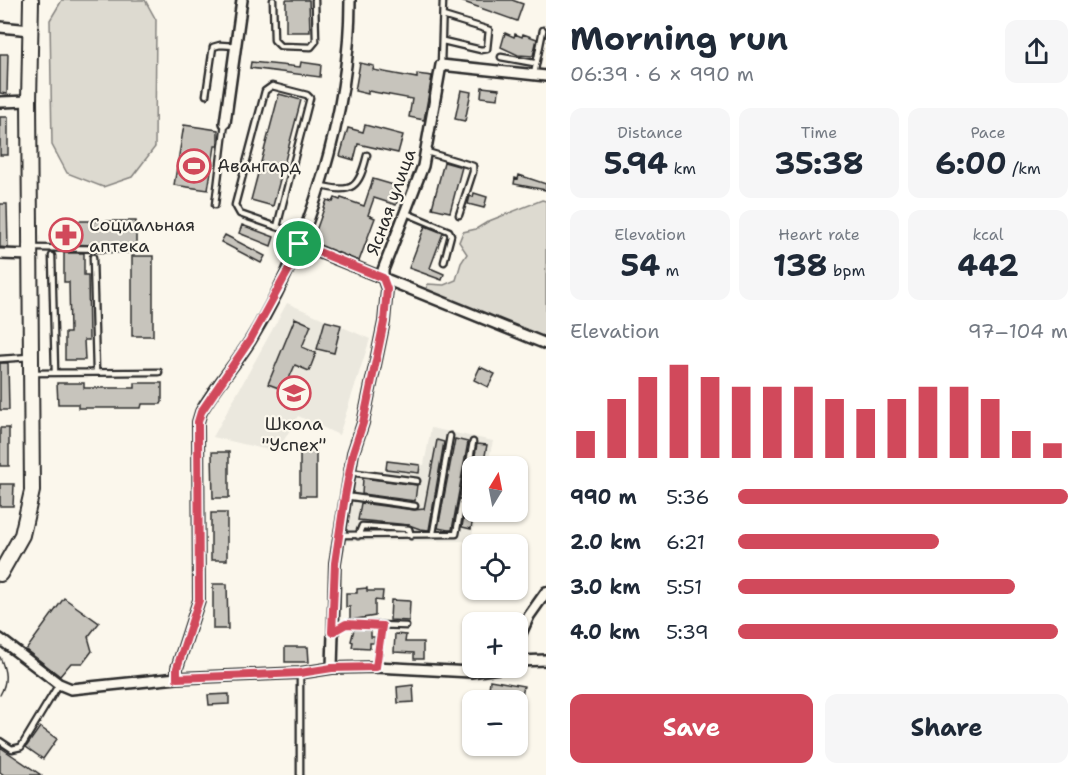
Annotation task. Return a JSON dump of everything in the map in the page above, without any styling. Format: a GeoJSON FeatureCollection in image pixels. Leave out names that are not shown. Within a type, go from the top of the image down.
{"type":"FeatureCollection","features":[{"type":"Feature","properties":{"kind":"main road"},"geometry":{"type":"LineString","coordinates":[[0,574],[22,535],[32,491],[29,101],[31,0]]}},
{"type":"Feature","properties":{"kind":"street"},"geometry":{"type":"LineString","coordinates":[[225,123],[242,0]]}},
{"type":"Feature","properties":{"kind":"street"},"geometry":{"type":"LineString","coordinates":[[177,678],[177,668],[199,600],[198,422],[201,412],[250,340],[289,269],[300,239],[319,185],[343,85],[350,0]]}},
{"type":"Feature","properties":{"kind":"street"},"geometry":{"type":"LineString","coordinates":[[0,27],[31,30]]}},
{"type":"Feature","properties":{"kind":"street"},"geometry":{"type":"LineString","coordinates":[[441,66],[535,70],[546,76]]}},
{"type":"Feature","properties":{"kind":"street","name":"Ясная улица"},"geometry":{"type":"LineString","coordinates":[[332,668],[335,563],[349,472],[363,423],[384,322],[387,289],[383,278],[386,262],[427,152],[441,66]]}},
{"type":"Feature","properties":{"kind":"street"},"geometry":{"type":"LineString","coordinates":[[0,102],[29,101]]}},
{"type":"Feature","properties":{"kind":"street"},"geometry":{"type":"LineString","coordinates":[[300,239],[383,278],[546,344]]}},
{"type":"Feature","properties":{"kind":"street"},"geometry":{"type":"LineString","coordinates":[[0,254],[31,251]]}},
{"type":"Feature","properties":{"kind":"street"},"geometry":{"type":"LineString","coordinates":[[528,618],[546,592]]}},
{"type":"Feature","properties":{"kind":"street"},"geometry":{"type":"LineString","coordinates":[[0,639],[59,684],[71,689],[177,678],[300,673],[332,668],[376,667],[462,672]]}},
{"type":"Feature","properties":{"kind":"street"},"geometry":{"type":"LineString","coordinates":[[528,661],[546,660]]}},
{"type":"Feature","properties":{"kind":"lane"},"geometry":{"type":"LineString","coordinates":[[273,0],[276,44],[311,48],[316,41],[315,0]]}},
{"type":"Feature","properties":{"kind":"lane"},"geometry":{"type":"LineString","coordinates":[[441,66],[443,0]]}},
{"type":"Feature","properties":{"kind":"lane"},"geometry":{"type":"LineString","coordinates":[[442,16],[489,30],[490,33],[486,49],[481,50],[443,41]]}},
{"type":"Feature","properties":{"kind":"lane"},"geometry":{"type":"LineString","coordinates":[[535,70],[543,30]]}},
{"type":"Feature","properties":{"kind":"lane"},"geometry":{"type":"LineString","coordinates":[[206,95],[213,47],[236,46]]}},
{"type":"Feature","properties":{"kind":"lane"},"geometry":{"type":"LineString","coordinates":[[501,57],[531,62],[535,70]]}},
{"type":"Feature","properties":{"kind":"lane"},"geometry":{"type":"LineString","coordinates":[[277,227],[311,102],[308,95],[272,86],[265,91],[235,205],[240,214],[277,227],[300,239]]}},
{"type":"Feature","properties":{"kind":"lane"},"geometry":{"type":"LineString","coordinates":[[215,205],[225,123]]}},
{"type":"Feature","properties":{"kind":"lane"},"geometry":{"type":"LineString","coordinates":[[427,152],[473,166],[459,215]]}},
{"type":"Feature","properties":{"kind":"lane"},"geometry":{"type":"LineString","coordinates":[[319,185],[347,190],[360,180],[367,155]]}},
{"type":"Feature","properties":{"kind":"lane"},"geometry":{"type":"LineString","coordinates":[[406,213],[449,231],[451,235],[444,262]]}},
{"type":"Feature","properties":{"kind":"lane"},"geometry":{"type":"LineString","coordinates":[[31,251],[130,249]]}},
{"type":"Feature","properties":{"kind":"lane"},"geometry":{"type":"LineString","coordinates":[[52,256],[55,372]]}},
{"type":"Feature","properties":{"kind":"lane"},"geometry":{"type":"LineString","coordinates":[[93,257],[96,372]]}},
{"type":"Feature","properties":{"kind":"lane"},"geometry":{"type":"LineString","coordinates":[[0,359],[32,357]]}},
{"type":"Feature","properties":{"kind":"lane"},"geometry":{"type":"LineString","coordinates":[[32,373],[159,372]]}},
{"type":"Feature","properties":{"kind":"lane"},"geometry":{"type":"LineString","coordinates":[[433,533],[450,436]]}},
{"type":"Feature","properties":{"kind":"lane"},"geometry":{"type":"LineString","coordinates":[[340,535],[425,536],[433,533],[457,533],[473,442]]}},
{"type":"Feature","properties":{"kind":"lane"},"geometry":{"type":"LineString","coordinates":[[349,472],[417,481]]}},
{"type":"Feature","properties":{"kind":"lane"},"geometry":{"type":"LineString","coordinates":[[345,496],[415,506]]}},
{"type":"Feature","properties":{"kind":"lane"},"geometry":{"type":"LineString","coordinates":[[358,536],[362,526],[409,529],[411,536]]}},
{"type":"Feature","properties":{"kind":"lane"},"geometry":{"type":"LineString","coordinates":[[332,632],[346,624],[406,626]]}},
{"type":"Feature","properties":{"kind":"lane"},"geometry":{"type":"LineString","coordinates":[[376,667],[382,626]]}},
{"type":"Feature","properties":{"kind":"lane"},"geometry":{"type":"LineString","coordinates":[[300,673],[300,775]]}},
{"type":"Feature","properties":{"kind":"lane"},"geometry":{"type":"LineString","coordinates":[[0,741],[12,749],[21,747],[59,684]]}},
{"type":"Feature","properties":{"kind":"shaded area"},"geometry":{"type":"Polygon","coordinates":[[[62,0],[145,0],[156,20],[155,147],[132,177],[103,187],[67,173],[52,145],[50,20],[62,0]]]}},
{"type":"Feature","properties":{"kind":"shaded area"},"geometry":{"type":"Polygon","coordinates":[[[542,200],[546,201],[546,339],[432,294],[426,289],[428,284],[444,285],[456,280],[461,263],[467,254],[459,242],[463,232],[476,229],[489,221],[542,200]]]}},
{"type":"Feature","properties":{"kind":"shaded area","name":"Школа \"Успех\""},"geometry":{"type":"Polygon","coordinates":[[[287,303],[370,339],[339,435],[298,416],[277,452],[213,437],[287,303]]]}},
{"type":"Feature","properties":{"kind":"shaded area"},"geometry":{"type":"Polygon","coordinates":[[[431,428],[493,441],[489,456],[462,456],[462,522],[475,522],[472,534],[462,534],[462,541],[341,541],[351,469],[385,473],[387,460],[424,465],[431,428]]]}},
{"type":"Feature","properties":{"kind":"building"},"geometry":{"type":"Polygon","coordinates":[[[286,0],[309,0],[310,32],[286,32],[286,0]]]}},
{"type":"Feature","properties":{"kind":"building"},"geometry":{"type":"Polygon","coordinates":[[[458,0],[512,0],[523,4],[517,21],[458,0]]]}},
{"type":"Feature","properties":{"kind":"building"},"geometry":{"type":"Polygon","coordinates":[[[505,33],[514,37],[515,34],[522,37],[523,34],[537,39],[533,56],[518,55],[501,47],[505,33]]]}},
{"type":"Feature","properties":{"kind":"building"},"geometry":{"type":"Polygon","coordinates":[[[0,54],[8,54],[7,94],[0,93],[0,54]]]}},
{"type":"Feature","properties":{"kind":"building"},"geometry":{"type":"Polygon","coordinates":[[[251,62],[300,67],[301,62],[321,65],[320,77],[250,68],[251,62]]]}},
{"type":"Feature","properties":{"kind":"building"},"geometry":{"type":"Polygon","coordinates":[[[360,63],[374,66],[373,70],[417,78],[417,74],[432,76],[424,120],[409,117],[412,99],[368,91],[368,94],[355,91],[360,63]]]}},
{"type":"Feature","properties":{"kind":"building"},"geometry":{"type":"Polygon","coordinates":[[[482,87],[499,89],[498,99],[481,97],[482,87]]]}},
{"type":"Feature","properties":{"kind":"building"},"geometry":{"type":"Polygon","coordinates":[[[461,90],[471,92],[465,121],[455,119],[461,90]]]}},
{"type":"Feature","properties":{"kind":"building"},"geometry":{"type":"Polygon","coordinates":[[[279,94],[301,100],[273,206],[251,200],[279,94]]]}},
{"type":"Feature","properties":{"kind":"building"},"geometry":{"type":"Polygon","coordinates":[[[0,117],[8,117],[8,155],[0,155],[0,117]]]}},
{"type":"Feature","properties":{"kind":"building","name":"Авангард"},"geometry":{"type":"Polygon","coordinates":[[[184,125],[218,130],[218,146],[215,146],[208,190],[174,185],[184,125]]]}},
{"type":"Feature","properties":{"kind":"building"},"geometry":{"type":"Polygon","coordinates":[[[365,125],[403,135],[398,153],[358,144],[354,160],[340,156],[348,128],[363,132],[365,125]]]}},
{"type":"Feature","properties":{"kind":"building"},"geometry":{"type":"Polygon","coordinates":[[[444,162],[462,167],[450,212],[432,208],[444,162]]]}},
{"type":"Feature","properties":{"kind":"building"},"geometry":{"type":"Polygon","coordinates":[[[519,175],[546,184],[546,190],[514,184],[515,178],[518,179],[519,175]]]}},
{"type":"Feature","properties":{"kind":"building"},"geometry":{"type":"Polygon","coordinates":[[[373,179],[397,186],[395,192],[399,194],[396,205],[374,198],[368,215],[375,218],[359,261],[312,242],[327,200],[333,202],[335,198],[340,200],[341,198],[364,206],[373,179]]]}},
{"type":"Feature","properties":{"kind":"building"},"geometry":{"type":"Polygon","coordinates":[[[474,193],[487,197],[484,208],[468,204],[470,196],[473,197],[474,193]]]}},
{"type":"Feature","properties":{"kind":"building"},"geometry":{"type":"Polygon","coordinates":[[[0,204],[7,204],[8,248],[0,247],[0,204]]]}},
{"type":"Feature","properties":{"kind":"building"},"geometry":{"type":"Polygon","coordinates":[[[59,221],[136,221],[136,246],[59,244],[59,221]]]}},
{"type":"Feature","properties":{"kind":"building"},"geometry":{"type":"Polygon","coordinates":[[[242,225],[274,237],[271,246],[239,233],[242,225]]]}},
{"type":"Feature","properties":{"kind":"building"},"geometry":{"type":"Polygon","coordinates":[[[425,226],[443,233],[430,268],[444,274],[442,280],[409,268],[425,226]]]}},
{"type":"Feature","properties":{"kind":"building"},"geometry":{"type":"Polygon","coordinates":[[[225,235],[265,256],[261,263],[221,242],[225,235]]]}},
{"type":"Feature","properties":{"kind":"building"},"geometry":{"type":"Polygon","coordinates":[[[64,253],[84,253],[84,275],[88,275],[89,340],[84,340],[85,360],[65,360],[65,333],[70,333],[69,282],[64,282],[64,253]]]}},
{"type":"Feature","properties":{"kind":"building"},"geometry":{"type":"Polygon","coordinates":[[[132,256],[153,256],[153,336],[132,336],[132,256]]]}},
{"type":"Feature","properties":{"kind":"building"},"geometry":{"type":"Polygon","coordinates":[[[295,318],[311,325],[302,347],[316,353],[309,371],[295,365],[284,390],[268,384],[295,318]]]}},
{"type":"Feature","properties":{"kind":"building"},"geometry":{"type":"Polygon","coordinates":[[[325,321],[341,325],[334,353],[317,349],[325,321]]]}},
{"type":"Feature","properties":{"kind":"building"},"geometry":{"type":"Polygon","coordinates":[[[0,363],[8,363],[9,410],[0,410],[0,363]]]}},
{"type":"Feature","properties":{"kind":"building"},"geometry":{"type":"Polygon","coordinates":[[[480,367],[495,374],[488,387],[474,380],[480,367]]]}},
{"type":"Feature","properties":{"kind":"building"},"geometry":{"type":"Polygon","coordinates":[[[57,383],[84,383],[84,388],[135,388],[135,383],[162,383],[162,402],[161,404],[142,404],[141,408],[78,408],[78,404],[58,404],[57,383]]]}},
{"type":"Feature","properties":{"kind":"building"},"geometry":{"type":"Polygon","coordinates":[[[0,428],[9,428],[9,466],[0,466],[0,428]]]}},
{"type":"Feature","properties":{"kind":"building"},"geometry":{"type":"Polygon","coordinates":[[[455,439],[468,442],[465,456],[462,456],[462,475],[452,530],[438,528],[455,439]]]}},
{"type":"Feature","properties":{"kind":"building"},"geometry":{"type":"Polygon","coordinates":[[[437,440],[444,442],[429,530],[409,525],[358,520],[361,503],[414,510],[424,509],[437,440]]]}},
{"type":"Feature","properties":{"kind":"building"},"geometry":{"type":"Polygon","coordinates":[[[477,444],[487,445],[485,456],[475,456],[477,444]]]}},
{"type":"Feature","properties":{"kind":"building"},"geometry":{"type":"Polygon","coordinates":[[[300,450],[316,450],[316,496],[300,496],[300,450]]]}},
{"type":"Feature","properties":{"kind":"building"},"geometry":{"type":"Polygon","coordinates":[[[212,452],[229,452],[229,498],[213,498],[212,452]]]}},
{"type":"Feature","properties":{"kind":"building"},"geometry":{"type":"Polygon","coordinates":[[[387,461],[420,465],[419,473],[386,469],[387,461]]]}},
{"type":"Feature","properties":{"kind":"building"},"geometry":{"type":"Polygon","coordinates":[[[363,478],[417,485],[415,501],[362,494],[363,478]]]}},
{"type":"Feature","properties":{"kind":"building"},"geometry":{"type":"Polygon","coordinates":[[[0,484],[14,484],[13,506],[0,506],[0,484]]]}},
{"type":"Feature","properties":{"kind":"building"},"geometry":{"type":"Polygon","coordinates":[[[211,513],[227,513],[227,560],[211,560],[211,513]]]}},
{"type":"Feature","properties":{"kind":"building"},"geometry":{"type":"Polygon","coordinates":[[[463,522],[472,522],[471,529],[462,527],[463,522]]]}},
{"type":"Feature","properties":{"kind":"building"},"geometry":{"type":"Polygon","coordinates":[[[213,584],[227,584],[228,629],[213,629],[213,584]]]}},
{"type":"Feature","properties":{"kind":"building"},"geometry":{"type":"Polygon","coordinates":[[[367,588],[367,591],[383,591],[382,601],[375,600],[375,616],[350,620],[350,607],[346,607],[346,593],[357,593],[357,589],[367,588]]]}},
{"type":"Feature","properties":{"kind":"building"},"geometry":{"type":"Polygon","coordinates":[[[64,598],[99,623],[88,637],[92,651],[83,663],[71,663],[60,676],[26,650],[64,598]]]}},
{"type":"Feature","properties":{"kind":"building"},"geometry":{"type":"Polygon","coordinates":[[[391,600],[410,601],[409,621],[390,620],[391,600]]]}},
{"type":"Feature","properties":{"kind":"building"},"geometry":{"type":"Polygon","coordinates":[[[354,629],[371,630],[371,637],[375,637],[374,643],[370,643],[370,648],[352,647],[354,629]]]}},
{"type":"Feature","properties":{"kind":"building"},"geometry":{"type":"Polygon","coordinates":[[[395,634],[406,635],[405,642],[423,642],[423,659],[414,659],[414,653],[394,652],[395,634]]]}},
{"type":"Feature","properties":{"kind":"building"},"geometry":{"type":"Polygon","coordinates":[[[285,647],[308,647],[309,662],[285,662],[285,647]]]}},
{"type":"Feature","properties":{"kind":"building"},"geometry":{"type":"Polygon","coordinates":[[[490,680],[524,686],[523,690],[489,690],[490,680]]]}},
{"type":"Feature","properties":{"kind":"building"},"geometry":{"type":"Polygon","coordinates":[[[413,685],[414,702],[398,703],[397,687],[413,685]]]}},
{"type":"Feature","properties":{"kind":"building"},"geometry":{"type":"Polygon","coordinates":[[[229,694],[229,704],[209,705],[208,695],[229,694]]]}},
{"type":"Feature","properties":{"kind":"building"},"geometry":{"type":"Polygon","coordinates":[[[40,727],[57,739],[43,759],[26,747],[40,727]]]}},
{"type":"Feature","properties":{"kind":"building"},"geometry":{"type":"Polygon","coordinates":[[[0,747],[41,775],[4,775],[0,772],[0,747]]]}},
{"type":"Feature","properties":{"kind":"tram line"},"geometry":{"type":"LineString","coordinates":[[0,657],[5,676],[0,695]]}},
{"type":"Feature","properties":{"kind":"place","name":"Авангард"},"geometry":{"type":"Point","coordinates":[194,166]}},
{"type":"Feature","properties":{"kind":"place","name":"Социальная аптека"},"geometry":{"type":"Point","coordinates":[66,235]}},
{"type":"Feature","properties":{"kind":"place","name":"Школа \"Успех\""},"geometry":{"type":"Point","coordinates":[294,393]}},
{"type":"Feature","properties":{"kind":"route"},"geometry":{"type":"LineString","coordinates":[[299,244],[383,278],[387,289],[384,322],[345,496],[335,563],[332,616],[332,632],[346,624],[382,626],[376,667],[177,678],[177,668],[199,600],[198,422],[206,403],[250,340],[289,269],[299,244]]}}]}
